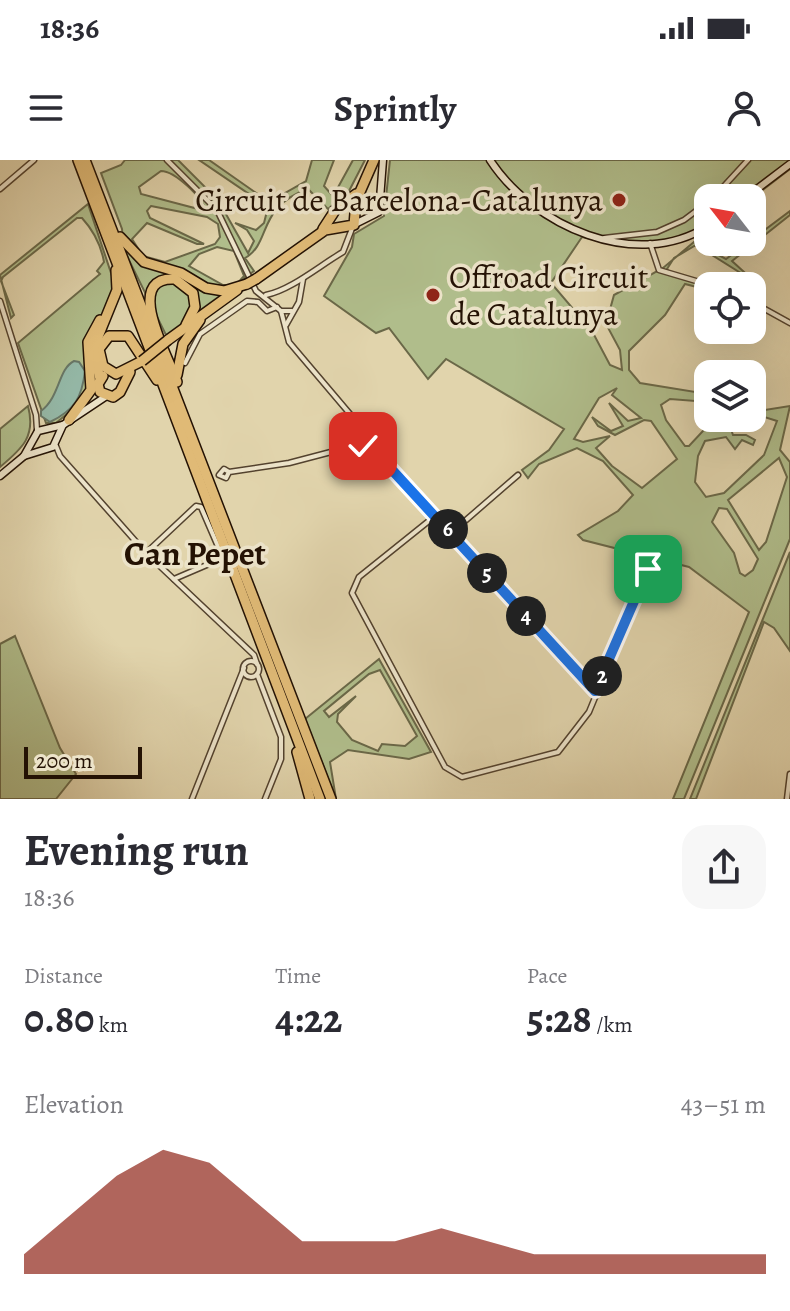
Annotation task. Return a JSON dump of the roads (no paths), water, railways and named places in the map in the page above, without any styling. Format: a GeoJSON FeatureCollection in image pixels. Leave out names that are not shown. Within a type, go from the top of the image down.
{"type":"FeatureCollection","features":[{"type":"Feature","properties":{"kind":"highway"},"geometry":{"type":"LineString","coordinates":[[78,160],[100,208],[124,243],[144,262],[181,273],[212,290],[251,281]]}},
{"type":"Feature","properties":{"kind":"highway"},"geometry":{"type":"LineString","coordinates":[[85,160],[100,208],[199,468],[329,799]]}},
{"type":"Feature","properties":{"kind":"highway"},"geometry":{"type":"LineString","coordinates":[[350,222],[374,160]]}},
{"type":"Feature","properties":{"kind":"highway"},"geometry":{"type":"LineString","coordinates":[[317,235],[361,189]]}},
{"type":"Feature","properties":{"kind":"highway"},"geometry":{"type":"LineString","coordinates":[[343,205],[350,222]]}},
{"type":"Feature","properties":{"kind":"highway"},"geometry":{"type":"LineString","coordinates":[[100,208],[117,279],[110,308],[93,349],[101,388]]}},
{"type":"Feature","properties":{"kind":"highway"},"geometry":{"type":"LineString","coordinates":[[334,215],[350,222]]}},
{"type":"Feature","properties":{"kind":"highway"},"geometry":{"type":"LineString","coordinates":[[101,388],[114,373],[138,363],[186,325],[317,235],[350,222]]}},
{"type":"Feature","properties":{"kind":"highway"},"geometry":{"type":"LineString","coordinates":[[180,390],[148,303],[155,284],[175,279],[191,290],[195,307],[186,325]]}},
{"type":"Feature","properties":{"kind":"highway"},"geometry":{"type":"LineString","coordinates":[[212,307],[183,344],[177,368],[180,390],[199,468],[320,799]]}},
{"type":"Feature","properties":{"kind":"highway"},"geometry":{"type":"LineString","coordinates":[[66,422],[90,393],[89,337],[110,308]]}},
{"type":"Feature","properties":{"kind":"highway"},"geometry":{"type":"LineString","coordinates":[[123,384],[101,363],[99,349],[109,336],[124,334],[141,352],[199,468]]}},
{"type":"Feature","properties":{"kind":"highway"},"geometry":{"type":"LineString","coordinates":[[101,388],[117,395],[138,363]]}},
{"type":"Feature","properties":{"kind":"highway"},"geometry":{"type":"LineString","coordinates":[[282,694],[310,799]]}},
{"type":"Feature","properties":{"kind":"street"},"geometry":{"type":"LineString","coordinates":[[0,189],[34,160]]}},
{"type":"Feature","properties":{"kind":"street"},"geometry":{"type":"LineString","coordinates":[[167,160],[217,210],[254,288],[277,307],[292,311]]}},
{"type":"Feature","properties":{"kind":"street"},"geometry":{"type":"LineString","coordinates":[[350,222],[377,215],[382,203],[383,160]]}},
{"type":"Feature","properties":{"kind":"street"},"geometry":{"type":"LineString","coordinates":[[490,160],[511,187],[538,210],[574,230],[603,238],[650,243],[684,238],[694,233]]}},
{"type":"Feature","properties":{"kind":"street"},"geometry":{"type":"LineString","coordinates":[[726,184],[748,160]]}},
{"type":"Feature","properties":{"kind":"street"},"geometry":{"type":"LineString","coordinates":[[764,184],[790,164]]}},
{"type":"Feature","properties":{"kind":"street"},"geometry":{"type":"LineString","coordinates":[[603,238],[636,237],[671,227],[694,211]]}},
{"type":"Feature","properties":{"kind":"street"},"geometry":{"type":"LineString","coordinates":[[264,296],[291,286],[343,252],[349,239],[350,222]]}},
{"type":"Feature","properties":{"kind":"street"},"geometry":{"type":"LineString","coordinates":[[349,239],[350,222]]}},
{"type":"Feature","properties":{"kind":"street"},"geometry":{"type":"LineString","coordinates":[[650,243],[652,259],[659,270],[694,280]]}},
{"type":"Feature","properties":{"kind":"street"},"geometry":{"type":"LineString","coordinates":[[285,327],[298,305],[304,276]]}},
{"type":"Feature","properties":{"kind":"street"},"geometry":{"type":"LineString","coordinates":[[291,286],[299,293]]}},
{"type":"Feature","properties":{"kind":"street"},"geometry":{"type":"LineString","coordinates":[[275,292],[289,342],[350,414],[357,434],[364,438],[363,446]]}},
{"type":"Feature","properties":{"kind":"street"},"geometry":{"type":"LineString","coordinates":[[0,301],[36,415],[34,442],[24,456],[0,476]]}},
{"type":"Feature","properties":{"kind":"street"},"geometry":{"type":"LineString","coordinates":[[185,363],[200,334],[247,301],[256,301],[267,311],[277,307]]}},
{"type":"Feature","properties":{"kind":"street"},"geometry":{"type":"LineString","coordinates":[[766,310],[790,323]]}},
{"type":"Feature","properties":{"kind":"street"},"geometry":{"type":"LineString","coordinates":[[36,433],[66,422],[87,406],[101,388]]}},
{"type":"Feature","properties":{"kind":"street"},"geometry":{"type":"LineString","coordinates":[[36,415],[56,441],[60,456],[146,553],[248,651],[257,664],[257,674],[281,737],[281,759],[265,799]]}},
{"type":"Feature","properties":{"kind":"street"},"geometry":{"type":"LineString","coordinates":[[24,456],[45,450],[56,441],[66,422]]}},
{"type":"Feature","properties":{"kind":"street"},"geometry":{"type":"LineString","coordinates":[[350,447],[350,438],[357,434]]}},
{"type":"Feature","properties":{"kind":"street"},"geometry":{"type":"LineString","coordinates":[[34,442],[60,456]]}},
{"type":"Feature","properties":{"kind":"street"},"geometry":{"type":"LineString","coordinates":[[229,472],[294,462],[350,447],[356,450],[363,446]]}},
{"type":"Feature","properties":{"kind":"street"},"geometry":{"type":"LineString","coordinates":[[363,446],[382,459],[595,691]]}},
{"type":"Feature","properties":{"kind":"street"},"geometry":{"type":"LineString","coordinates":[[451,533],[518,475]]}},
{"type":"Feature","properties":{"kind":"street"},"geometry":{"type":"LineString","coordinates":[[146,553],[196,506],[205,510],[223,558],[174,579]]}},
{"type":"Feature","properties":{"kind":"street"},"geometry":{"type":"LineString","coordinates":[[435,516],[359,577],[352,593],[445,767],[462,777],[558,752],[589,712],[595,691],[648,569]]}},
{"type":"Feature","properties":{"kind":"street"},"geometry":{"type":"LineString","coordinates":[[192,799],[248,651]]}},
{"type":"Feature","properties":{"kind":"street"},"geometry":{"type":"LineString","coordinates":[[244,667],[250,662],[257,664]]}},
{"type":"Feature","properties":{"kind":"street"},"geometry":{"type":"LineString","coordinates":[[244,667],[248,676],[257,674]]}},
{"type":"Feature","properties":{"kind":"street"},"geometry":{"type":"LineString","coordinates":[[787,799],[790,774]]}},
{"type":"Feature","properties":{"kind":"place","name":"Circuit de Barcelona-Catalunya"},"geometry":{"type":"Point","coordinates":[619,200]}},
{"type":"Feature","properties":{"kind":"place","name":"Offroad Circuit de Catalunya"},"geometry":{"type":"Point","coordinates":[433,295]}},
{"type":"Feature","properties":{"kind":"district","name":"Can Pepet"},"geometry":{"type":"Point","coordinates":[195,553]}}]}
